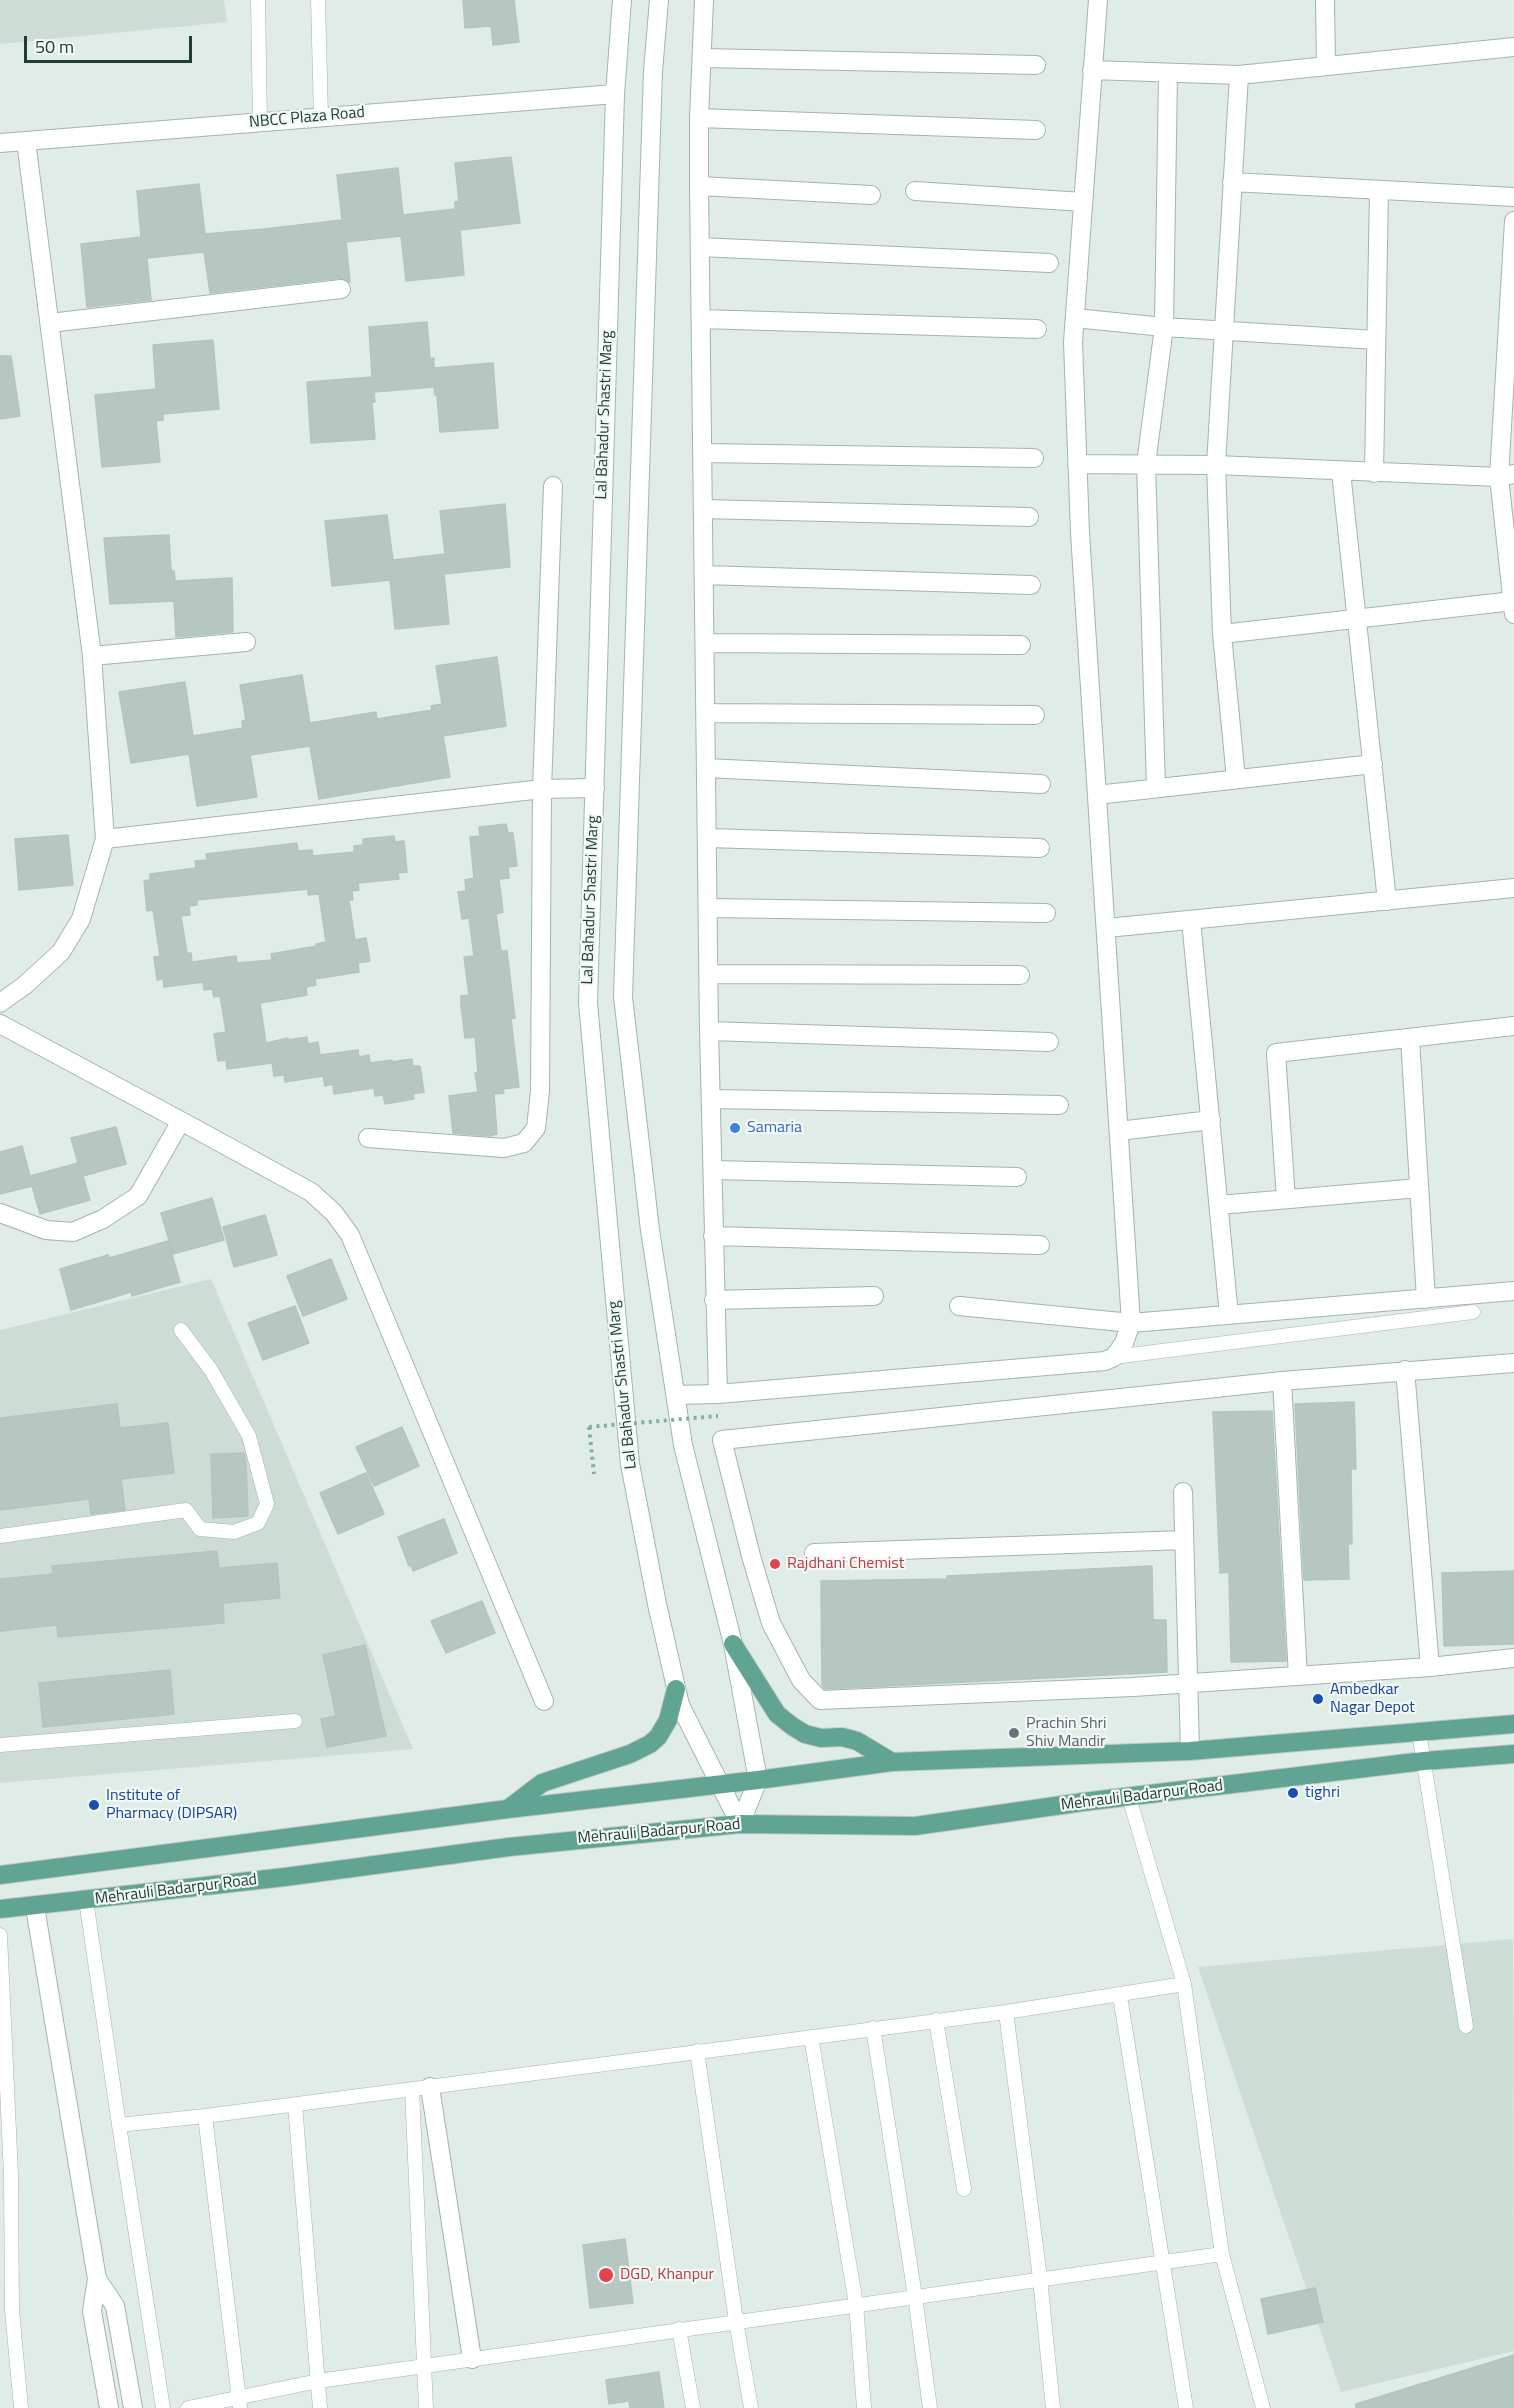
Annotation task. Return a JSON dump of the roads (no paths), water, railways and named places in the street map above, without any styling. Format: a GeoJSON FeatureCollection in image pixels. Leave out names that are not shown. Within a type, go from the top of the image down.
{"type":"FeatureCollection","features":[{"type":"Feature","properties":{"kind":"main road"},"geometry":{"type":"LineString","coordinates":[[733,1644],[777,1714],[792,1726],[805,1734],[821,1738],[842,1737],[857,1741],[892,1762]]}},
{"type":"Feature","properties":{"kind":"main road"},"geometry":{"type":"LineString","coordinates":[[508,1809],[542,1784],[630,1754],[650,1744],[658,1737],[668,1720],[676,1689]]}},
{"type":"Feature","properties":{"kind":"main road"},"geometry":{"type":"LineString","coordinates":[[0,1875],[892,1762],[1190,1751],[1514,1724]]}},
{"type":"Feature","properties":{"kind":"main road"},"geometry":{"type":"LineString","coordinates":[[1424,1761],[1514,1754]]}},
{"type":"Feature","properties":{"kind":"main road","name":"Mehrauli Badarpur Road"},"geometry":{"type":"LineString","coordinates":[[0,1909],[35,1907],[285,1877],[509,1846],[740,1824],[915,1826],[1424,1761]]}},
{"type":"Feature","properties":{"kind":"street","name":"Lal Bahadur Shastri Marg"},"geometry":{"type":"LineString","coordinates":[[622,0],[615,94],[588,1003],[630,1464],[680,1706],[740,1824]]}},
{"type":"Feature","properties":{"kind":"street","name":"Lal Bahadur Shastri Marg"},"geometry":{"type":"LineString","coordinates":[[659,0],[653,70],[623,997],[650,1230],[683,1444],[733,1644],[758,1780]]}},
{"type":"Feature","properties":{"kind":"street"},"geometry":{"type":"LineString","coordinates":[[704,0],[699,118],[699,186],[709,1031],[718,1394]]}},
{"type":"Feature","properties":{"kind":"street"},"geometry":{"type":"LineString","coordinates":[[676,1395],[718,1394],[1106,1361],[1114,1357],[1124,1343],[1131,1323],[1077,464],[1073,342],[1098,0]]}},
{"type":"Feature","properties":{"kind":"street"},"geometry":{"type":"LineString","coordinates":[[1325,0],[1326,66]]}},
{"type":"Feature","properties":{"kind":"street"},"geometry":{"type":"LineString","coordinates":[[1092,70],[1239,75],[1514,47]]}},
{"type":"Feature","properties":{"kind":"street"},"geometry":{"type":"LineString","coordinates":[[702,58],[1036,65]]}},
{"type":"Feature","properties":{"kind":"street"},"geometry":{"type":"LineString","coordinates":[[1156,787],[1146,464],[1164,327],[1168,73]]}},
{"type":"Feature","properties":{"kind":"street"},"geometry":{"type":"LineString","coordinates":[[1236,779],[1222,634],[1216,465],[1239,75]]}},
{"type":"Feature","properties":{"kind":"street","name":"NBCC Plaza Road"},"geometry":{"type":"LineString","coordinates":[[0,143],[584,94],[615,94]]}},
{"type":"Feature","properties":{"kind":"street"},"geometry":{"type":"LineString","coordinates":[[699,118],[1036,130]]}},
{"type":"Feature","properties":{"kind":"street"},"geometry":{"type":"LineString","coordinates":[[0,1003],[25,985],[61,952],[81,919],[105,839],[92,656],[26,141]]}},
{"type":"Feature","properties":{"kind":"street"},"geometry":{"type":"LineString","coordinates":[[1232,182],[1514,197]]}},
{"type":"Feature","properties":{"kind":"street"},"geometry":{"type":"LineString","coordinates":[[699,186],[871,195]]}},
{"type":"Feature","properties":{"kind":"street"},"geometry":{"type":"LineString","coordinates":[[1374,473],[1379,190]]}},
{"type":"Feature","properties":{"kind":"street"},"geometry":{"type":"LineString","coordinates":[[915,191],[1083,202]]}},
{"type":"Feature","properties":{"kind":"street"},"geometry":{"type":"LineString","coordinates":[[1222,634],[1357,619],[1513,608],[1506,476],[1514,231]]}},
{"type":"Feature","properties":{"kind":"street"},"geometry":{"type":"LineString","coordinates":[[700,247],[1049,263]]}},
{"type":"Feature","properties":{"kind":"street"},"geometry":{"type":"LineString","coordinates":[[50,323],[341,289]]}},
{"type":"Feature","properties":{"kind":"street"},"geometry":{"type":"LineString","coordinates":[[1075,318],[1164,327],[1377,340]]}},
{"type":"Feature","properties":{"kind":"street"},"geometry":{"type":"LineString","coordinates":[[701,319],[1037,328]]}},
{"type":"Feature","properties":{"kind":"street"},"geometry":{"type":"LineString","coordinates":[[702,453],[1034,458]]}},
{"type":"Feature","properties":{"kind":"street"},"geometry":{"type":"LineString","coordinates":[[1077,464],[1216,465],[1341,472],[1506,476]]}},
{"type":"Feature","properties":{"kind":"street"},"geometry":{"type":"LineString","coordinates":[[1341,472],[1387,901]]}},
{"type":"Feature","properties":{"kind":"street"},"geometry":{"type":"LineString","coordinates":[[368,1138],[504,1148],[524,1143],[536,1128],[540,1091],[542,789],[553,486]]}},
{"type":"Feature","properties":{"kind":"street"},"geometry":{"type":"LineString","coordinates":[[704,509],[1029,517]]}},
{"type":"Feature","properties":{"kind":"street"},"geometry":{"type":"LineString","coordinates":[[704,575],[1031,585]]}},
{"type":"Feature","properties":{"kind":"street"},"geometry":{"type":"LineString","coordinates":[[92,656],[246,642]]}},
{"type":"Feature","properties":{"kind":"street"},"geometry":{"type":"LineString","coordinates":[[705,643],[1021,645]]}},
{"type":"Feature","properties":{"kind":"street"},"geometry":{"type":"LineString","coordinates":[[706,713],[1035,715]]}},
{"type":"Feature","properties":{"kind":"street"},"geometry":{"type":"LineString","coordinates":[[1097,795],[1372,764]]}},
{"type":"Feature","properties":{"kind":"street"},"geometry":{"type":"LineString","coordinates":[[706,768],[1041,784]]}},
{"type":"Feature","properties":{"kind":"street"},"geometry":{"type":"LineString","coordinates":[[105,839],[542,789],[595,788]]}},
{"type":"Feature","properties":{"kind":"street"},"geometry":{"type":"LineString","coordinates":[[708,838],[1040,848]]}},
{"type":"Feature","properties":{"kind":"street"},"geometry":{"type":"LineString","coordinates":[[1107,928],[1514,888]]}},
{"type":"Feature","properties":{"kind":"street"},"geometry":{"type":"LineString","coordinates":[[709,908],[1046,913]]}},
{"type":"Feature","properties":{"kind":"street"},"geometry":{"type":"LineString","coordinates":[[1191,920],[1229,1315]]}},
{"type":"Feature","properties":{"kind":"street"},"geometry":{"type":"LineString","coordinates":[[710,974],[1020,975]]}},
{"type":"Feature","properties":{"kind":"street"},"geometry":{"type":"LineString","coordinates":[[0,1024],[311,1192],[334,1213],[350,1235],[544,1701]]}},
{"type":"Feature","properties":{"kind":"street"},"geometry":{"type":"LineString","coordinates":[[1286,1199],[1276,1053],[1514,1026]]}},
{"type":"Feature","properties":{"kind":"street"},"geometry":{"type":"LineString","coordinates":[[709,1031],[1049,1042]]}},
{"type":"Feature","properties":{"kind":"street"},"geometry":{"type":"LineString","coordinates":[[1410,1038],[1426,1299]]}},
{"type":"Feature","properties":{"kind":"street"},"geometry":{"type":"LineString","coordinates":[[711,1099],[1059,1105]]}},
{"type":"Feature","properties":{"kind":"street"},"geometry":{"type":"LineString","coordinates":[[1119,1131],[1211,1120]]}},
{"type":"Feature","properties":{"kind":"street"},"geometry":{"type":"LineString","coordinates":[[0,1214],[46,1230],[73,1232],[104,1219],[138,1196],[181,1121]]}},
{"type":"Feature","properties":{"kind":"street"},"geometry":{"type":"LineString","coordinates":[[712,1170],[1017,1177]]}},
{"type":"Feature","properties":{"kind":"street"},"geometry":{"type":"LineString","coordinates":[[1219,1205],[1419,1188]]}},
{"type":"Feature","properties":{"kind":"street"},"geometry":{"type":"LineString","coordinates":[[713,1236],[1040,1245]]}},
{"type":"Feature","properties":{"kind":"street"},"geometry":{"type":"LineString","coordinates":[[959,1306],[1131,1323],[1514,1291]]}},
{"type":"Feature","properties":{"kind":"street"},"geometry":{"type":"LineString","coordinates":[[714,1300],[874,1296]]}},
{"type":"Feature","properties":{"kind":"street"},"geometry":{"type":"LineString","coordinates":[[1514,1363],[1282,1381],[722,1440],[750,1556],[771,1623],[801,1680],[820,1700],[1188,1683],[1430,1667],[1514,1658]]}},
{"type":"Feature","properties":{"kind":"street"},"geometry":{"type":"LineString","coordinates":[[1405,1370],[1430,1667]]}},
{"type":"Feature","properties":{"kind":"street"},"geometry":{"type":"LineString","coordinates":[[1282,1381],[1298,1676]]}},
{"type":"Feature","properties":{"kind":"street"},"geometry":{"type":"LineString","coordinates":[[1183,1492],[1190,1751]]}},
{"type":"Feature","properties":{"kind":"street"},"geometry":{"type":"LineString","coordinates":[[814,1553],[1185,1540]]}},
{"type":"Feature","properties":{"kind":"street"},"geometry":{"type":"LineString","coordinates":[[740,1824],[758,1780]]}},
{"type":"Feature","properties":{"kind":"street"},"geometry":{"type":"LineString","coordinates":[[35,1907],[40,1948],[74,2130],[97,2279],[92,2311],[109,2408]]}},
{"type":"Feature","properties":{"kind":"street"},"geometry":{"type":"LineString","coordinates":[[421,2088],[472,2359]]}},
{"type":"Feature","properties":{"kind":"street"},"geometry":{"type":"LineString","coordinates":[[97,2279],[115,2306],[133,2408]]}},
{"type":"Feature","properties":{"kind":"lane"},"geometry":{"type":"LineString","coordinates":[[258,0],[260,122]]}},
{"type":"Feature","properties":{"kind":"lane"},"geometry":{"type":"LineString","coordinates":[[318,0],[321,117]]}},
{"type":"Feature","properties":{"kind":"lane"},"geometry":{"type":"LineString","coordinates":[[1114,1357],[1473,1312]]}},
{"type":"Feature","properties":{"kind":"lane"},"geometry":{"type":"LineString","coordinates":[[0,1536],[186,1510],[200,1528],[234,1532],[258,1523],[267,1503],[249,1436],[211,1370],[181,1330]]}},
{"type":"Feature","properties":{"kind":"lane"},"geometry":{"type":"LineString","coordinates":[[0,1745],[295,1721]]}},
{"type":"Feature","properties":{"kind":"lane"},"geometry":{"type":"LineString","coordinates":[[1419,1732],[1466,2026]]}},
{"type":"Feature","properties":{"kind":"lane"},"geometry":{"type":"LineString","coordinates":[[1129,1797],[1184,1984],[1222,2254],[1263,2408]]}},
{"type":"Feature","properties":{"kind":"lane"},"geometry":{"type":"LineString","coordinates":[[86,1900],[163,2408]]}},
{"type":"Feature","properties":{"kind":"lane"},"geometry":{"type":"LineString","coordinates":[[0,1935],[4,2095],[11,2175],[6,2311],[21,2408]]}},
{"type":"Feature","properties":{"kind":"lane"},"geometry":{"type":"LineString","coordinates":[[119,2125],[295,2105],[1006,2012],[1120,1996],[1184,1984]]}},
{"type":"Feature","properties":{"kind":"lane"},"geometry":{"type":"LineString","coordinates":[[1120,1996],[1186,2408]]}},
{"type":"Feature","properties":{"kind":"lane"},"geometry":{"type":"LineString","coordinates":[[1006,2012],[1040,2278],[1053,2408]]}},
{"type":"Feature","properties":{"kind":"lane"},"geometry":{"type":"LineString","coordinates":[[936,2020],[964,2189]]}},
{"type":"Feature","properties":{"kind":"lane"},"geometry":{"type":"LineString","coordinates":[[873,2028],[930,2408]]}},
{"type":"Feature","properties":{"kind":"lane"},"geometry":{"type":"LineString","coordinates":[[811,2037],[856,2304],[864,2408]]}},
{"type":"Feature","properties":{"kind":"lane"},"geometry":{"type":"LineString","coordinates":[[697,2051],[736,2321],[751,2408]]}},
{"type":"Feature","properties":{"kind":"lane"},"geometry":{"type":"LineString","coordinates":[[421,2088],[426,2408]]}},
{"type":"Feature","properties":{"kind":"lane"},"geometry":{"type":"LineString","coordinates":[[295,2105],[321,2408]]}},
{"type":"Feature","properties":{"kind":"lane"},"geometry":{"type":"LineString","coordinates":[[205,2116],[240,2402]]}},
{"type":"Feature","properties":{"kind":"lane"},"geometry":{"type":"LineString","coordinates":[[188,2408],[240,2402],[318,2381],[1161,2260],[1222,2254]]}},
{"type":"Feature","properties":{"kind":"lane"},"geometry":{"type":"LineString","coordinates":[[679,2329],[693,2408]]}},
{"type":"Feature","properties":{"kind":"place","name":"Samaria"},"geometry":{"type":"Point","coordinates":[735,1128]}},
{"type":"Feature","properties":{"kind":"place","name":"Rajdhani Chemist"},"geometry":{"type":"Point","coordinates":[775,1564]}},
{"type":"Feature","properties":{"kind":"place","name":"Ambedkar Nagar Depot"},"geometry":{"type":"Point","coordinates":[1318,1699]}},
{"type":"Feature","properties":{"kind":"place","name":"Prachin Shri Shiv Mandir"},"geometry":{"type":"Point","coordinates":[1014,1733]}},
{"type":"Feature","properties":{"kind":"place","name":"tighri"},"geometry":{"type":"Point","coordinates":[1293,1793]}},
{"type":"Feature","properties":{"kind":"place","name":"Institute of Pharmacy (DIPSAR)"},"geometry":{"type":"Point","coordinates":[94,1805]}},
{"type":"Feature","properties":{"kind":"place","name":"DGD, Khanpur"},"geometry":{"type":"Point","coordinates":[606,2275]}}]}
